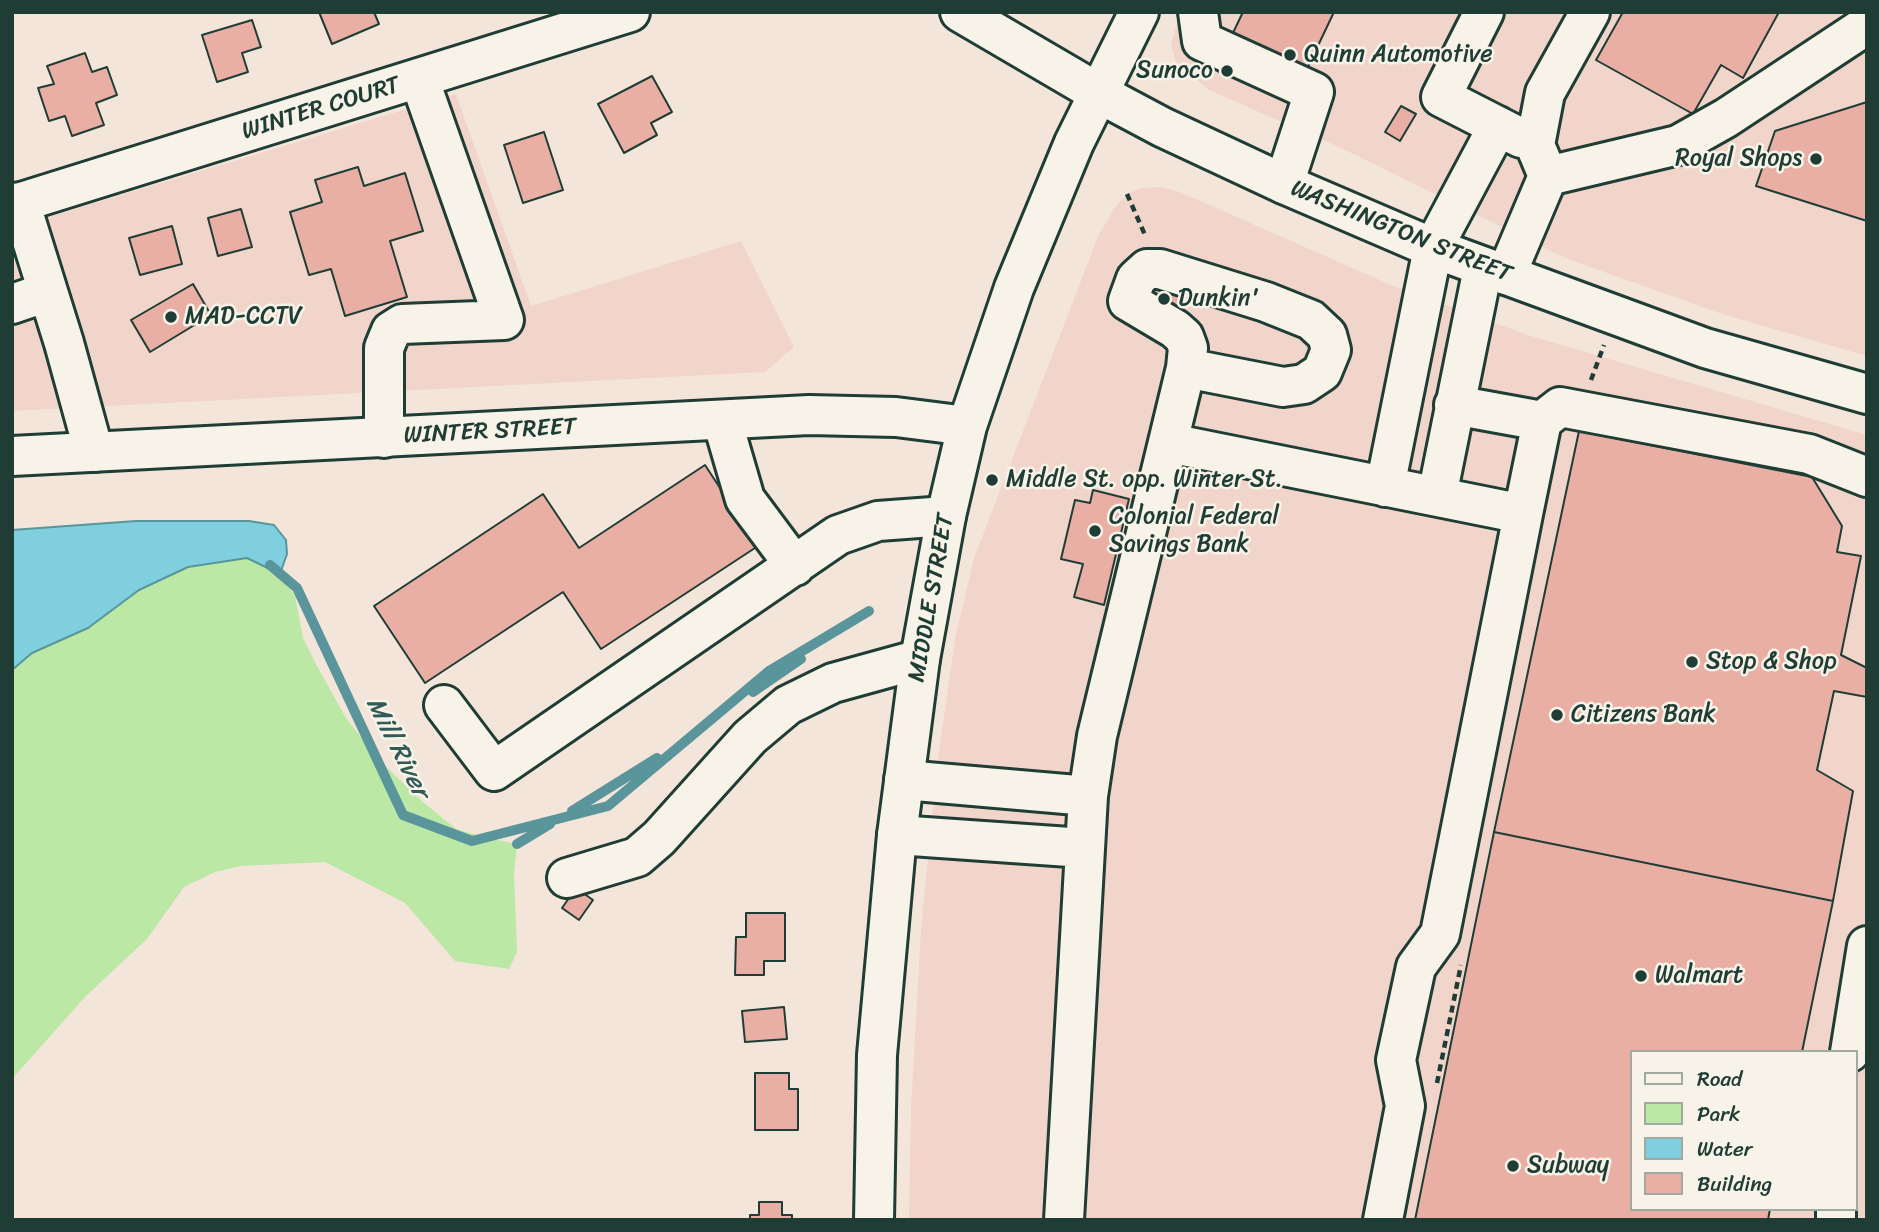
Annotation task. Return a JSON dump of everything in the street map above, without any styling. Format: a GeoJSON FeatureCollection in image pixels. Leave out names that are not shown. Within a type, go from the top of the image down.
{"type":"FeatureCollection","features":[{"type":"Feature","properties":{"kind":"main road","name":"WINTER COURT"},"geometry":{"type":"LineString","coordinates":[[16,204],[630,12]]}},
{"type":"Feature","properties":{"kind":"main road","name":"WASHINGTON STREET"},"geometry":{"type":"LineString","coordinates":[[960,12],[1162,127],[1284,184],[1433,248],[1705,348],[1867,394]]}},
{"type":"Feature","properties":{"kind":"main road","name":"MIDDLE STREET"},"geometry":{"type":"LineString","coordinates":[[874,1220],[877,1055],[897,835],[920,659],[946,516],[967,426],[1014,288],[1074,143],[1139,12]]}},
{"type":"Feature","properties":{"kind":"main road"},"geometry":{"type":"LineString","coordinates":[[1198,12],[1202,41],[1314,92],[1284,184]]}},
{"type":"Feature","properties":{"kind":"main road"},"geometry":{"type":"LineString","coordinates":[[1484,12],[1441,97],[1498,126],[1541,161],[1678,145],[1726,118],[1867,25]]}},
{"type":"Feature","properties":{"kind":"main road"},"geometry":{"type":"LineString","coordinates":[[1437,496],[1454,405],[1495,271],[1541,161],[1545,93],[1590,12]]}},
{"type":"Feature","properties":{"kind":"main road"},"geometry":{"type":"LineString","coordinates":[[384,438],[384,348],[391,331],[402,324],[504,320],[419,78]]}},
{"type":"Feature","properties":{"kind":"main road"},"geometry":{"type":"LineString","coordinates":[[1385,487],[1433,248],[1498,126]]}},
{"type":"Feature","properties":{"kind":"main road"},"geometry":{"type":"LineString","coordinates":[[16,204],[30,298],[94,452]]}},
{"type":"Feature","properties":{"kind":"main road"},"geometry":{"type":"LineString","coordinates":[[1064,1220],[1088,796],[1097,736],[1169,443],[1186,369],[1188,348],[1184,337],[1175,329],[1128,301],[1136,279],[1147,269],[1160,269],[1266,302],[1311,320],[1327,335],[1331,350],[1322,372],[1304,384],[1283,387],[1186,369]]}},
{"type":"Feature","properties":{"kind":"main road"},"geometry":{"type":"LineString","coordinates":[[1454,405],[1542,421]]}},
{"type":"Feature","properties":{"kind":"main road"},"geometry":{"type":"LineString","coordinates":[[1383,1220],[1405,1107],[1396,1060],[1416,967],[1440,934],[1542,421],[1560,407],[1809,454],[1853,469],[1867,477]]}},
{"type":"Feature","properties":{"kind":"main road","name":"WINTER STREET"},"geometry":{"type":"LineString","coordinates":[[12,456],[809,415],[884,417],[967,426]]}},
{"type":"Feature","properties":{"kind":"main road"},"geometry":{"type":"LineString","coordinates":[[722,420],[745,499],[795,566]]}},
{"type":"Feature","properties":{"kind":"main road"},"geometry":{"type":"LineString","coordinates":[[1169,443],[1523,514]]}},
{"type":"Feature","properties":{"kind":"main road"},"geometry":{"type":"LineString","coordinates":[[444,705],[494,771],[838,535],[878,521],[946,516]]}},
{"type":"Feature","properties":{"kind":"main road"},"geometry":{"type":"LineString","coordinates":[[567,878],[637,857],[659,838],[750,737],[788,705],[833,683],[920,659]]}},
{"type":"Feature","properties":{"kind":"main road"},"geometry":{"type":"LineString","coordinates":[[904,780],[1088,796]]}},
{"type":"Feature","properties":{"kind":"main road"},"geometry":{"type":"LineString","coordinates":[[897,835],[1084,848]]}},
{"type":"Feature","properties":{"kind":"main road"},"geometry":{"type":"LineString","coordinates":[[1850,1050],[1867,946]]}},
{"type":"Feature","properties":{"kind":"path"},"geometry":{"type":"LineString","coordinates":[[1128,194],[1148,242]]}},
{"type":"Feature","properties":{"kind":"shaded area"},"geometry":{"type":"Polygon","coordinates":[[[1184,12],[1867,12],[1867,356],[1722,314],[1565,258],[1341,148],[1209,90],[1176,63],[1171,44],[1184,12]]]}},
{"type":"Feature","properties":{"kind":"shaded area"},"geometry":{"type":"Polygon","coordinates":[[[456,94],[531,306],[741,241],[794,347],[765,372],[12,411],[12,228],[456,94]]]}},
{"type":"Feature","properties":{"kind":"shaded area"},"geometry":{"type":"Polygon","coordinates":[[[1162,187],[1180,192],[1389,284],[1528,335],[1867,435],[1867,1220],[909,1220],[911,1107],[921,929],[938,758],[955,639],[974,558],[1099,234],[1116,206],[1127,194],[1141,188],[1162,187]]]}},
{"type":"Feature","properties":{"kind":"green space"},"geometry":{"type":"Polygon","coordinates":[[[248,558],[280,574],[295,596],[303,638],[317,666],[346,718],[378,759],[456,829],[517,844],[514,873],[517,952],[509,969],[455,961],[405,903],[325,862],[241,866],[215,872],[184,887],[147,939],[86,996],[12,1079],[12,670],[32,653],[88,628],[139,590],[188,567],[248,558]]]}},
{"type":"Feature","properties":{"kind":"water"},"geometry":{"type":"Polygon","coordinates":[[[136,521],[249,521],[274,525],[286,540],[287,554],[280,574],[247,558],[188,567],[139,590],[88,628],[32,653],[12,670],[12,530],[136,521]]]}},
{"type":"Feature","properties":{"kind":"building"},"geometry":{"type":"Polygon","coordinates":[[[319,12],[374,12],[379,24],[332,44],[319,12]]]}},
{"type":"Feature","properties":{"kind":"building","name":"Quinn Automotive"},"geometry":{"type":"Polygon","coordinates":[[[1243,12],[1334,12],[1305,73],[1231,37],[1243,12]]]}},
{"type":"Feature","properties":{"kind":"building"},"geometry":{"type":"Polygon","coordinates":[[[1623,12],[1779,12],[1743,78],[1721,65],[1693,114],[1596,60],[1623,12]]]}},
{"type":"Feature","properties":{"kind":"building"},"geometry":{"type":"Polygon","coordinates":[[[252,20],[261,47],[242,53],[248,72],[217,82],[202,35],[252,20]]]}},
{"type":"Feature","properties":{"kind":"building"},"geometry":{"type":"Polygon","coordinates":[[[85,53],[92,72],[107,67],[117,95],[96,103],[104,125],[72,136],[65,116],[49,121],[38,88],[54,84],[47,66],[85,53]]]}},
{"type":"Feature","properties":{"kind":"building"},"geometry":{"type":"Polygon","coordinates":[[[652,76],[672,112],[651,123],[657,135],[624,153],[598,104],[652,76]]]}},
{"type":"Feature","properties":{"kind":"building","name":"Royal Shops"},"geometry":{"type":"Polygon","coordinates":[[[1867,102],[1867,221],[1756,186],[1775,131],[1867,102]]]}},
{"type":"Feature","properties":{"kind":"building"},"geometry":{"type":"Polygon","coordinates":[[[1401,106],[1416,114],[1400,141],[1385,132],[1401,106]]]}},
{"type":"Feature","properties":{"kind":"building"},"geometry":{"type":"Polygon","coordinates":[[[544,132],[563,190],[523,203],[504,145],[544,132]]]}},
{"type":"Feature","properties":{"kind":"building"},"geometry":{"type":"Polygon","coordinates":[[[358,167],[364,186],[405,173],[423,231],[390,241],[407,297],[345,316],[331,269],[309,275],[290,212],[322,202],[315,180],[358,167]]]}},
{"type":"Feature","properties":{"kind":"building"},"geometry":{"type":"Polygon","coordinates":[[[241,209],[252,247],[218,256],[208,218],[241,209]]]}},
{"type":"Feature","properties":{"kind":"building"},"geometry":{"type":"Polygon","coordinates":[[[172,226],[182,264],[140,275],[129,238],[172,226]]]}},
{"type":"Feature","properties":{"kind":"building","name":"Dunkin'"},"geometry":{"type":"Polygon","coordinates":[[[1156,283],[1183,299],[1172,316],[1145,300],[1156,283]]]}},
{"type":"Feature","properties":{"kind":"building","name":"MAD-CCTV"},"geometry":{"type":"Polygon","coordinates":[[[193,284],[211,315],[150,352],[131,320],[193,284]]]}},
{"type":"Feature","properties":{"kind":"building","name":"Stop & Shop"},"geometry":{"type":"Polygon","coordinates":[[[1579,431],[1812,477],[1842,526],[1837,552],[1861,556],[1841,655],[1867,668],[1867,697],[1834,691],[1817,770],[1853,791],[1833,901],[1494,832],[1579,431]]]}},
{"type":"Feature","properties":{"kind":"building"},"geometry":{"type":"Polygon","coordinates":[[[705,465],[758,546],[601,649],[563,592],[425,683],[374,606],[543,494],[579,548],[705,465]]]}},
{"type":"Feature","properties":{"kind":"building","name":"Colonial Federal Savings Bank"},"geometry":{"type":"Polygon","coordinates":[[[1093,490],[1129,499],[1104,605],[1074,597],[1083,564],[1061,559],[1075,500],[1090,503],[1093,490]]]}},
{"type":"Feature","properties":{"kind":"building","name":"Walmart"},"geometry":{"type":"Polygon","coordinates":[[[1494,832],[1833,901],[1802,1050],[1630,1050],[1630,1211],[1770,1211],[1768,1220],[1415,1220],[1494,832]]]}},
{"type":"Feature","properties":{"kind":"building"},"geometry":{"type":"Polygon","coordinates":[[[576,888],[593,900],[579,920],[562,908],[576,888]]]}},
{"type":"Feature","properties":{"kind":"building"},"geometry":{"type":"Polygon","coordinates":[[[746,913],[785,913],[785,961],[764,961],[764,975],[735,975],[736,937],[746,937],[746,913]]]}},
{"type":"Feature","properties":{"kind":"building"},"geometry":{"type":"Polygon","coordinates":[[[784,1007],[787,1039],[745,1042],[742,1011],[784,1007]]]}},
{"type":"Feature","properties":{"kind":"building"},"geometry":{"type":"Polygon","coordinates":[[[755,1073],[789,1073],[789,1089],[798,1089],[798,1130],[755,1130],[755,1073]]]}},
{"type":"Feature","properties":{"kind":"building"},"geometry":{"type":"Polygon","coordinates":[[[759,1202],[782,1202],[782,1215],[792,1215],[792,1220],[750,1220],[750,1215],[759,1215],[759,1202]]]}},
{"type":"Feature","properties":{"kind":"waterway","name":"Mill River"},"geometry":{"type":"LineString","coordinates":[[270,565],[297,588],[403,815],[472,841],[608,806],[769,671],[869,611]]}},
{"type":"Feature","properties":{"kind":"waterway"},"geometry":{"type":"LineString","coordinates":[[753,692],[801,659]]}},
{"type":"Feature","properties":{"kind":"waterway"},"geometry":{"type":"LineString","coordinates":[[572,811],[657,758]]}},
{"type":"Feature","properties":{"kind":"waterway"},"geometry":{"type":"LineString","coordinates":[[517,844],[550,824]]}},
{"type":"Feature","properties":{"kind":"place","name":"Quinn Automotive"},"geometry":{"type":"Point","coordinates":[1290,55]}},
{"type":"Feature","properties":{"kind":"place","name":"Sunoco"},"geometry":{"type":"Point","coordinates":[1227,71]}},
{"type":"Feature","properties":{"kind":"place","name":"Royal Shops"},"geometry":{"type":"Point","coordinates":[1816,159]}},
{"type":"Feature","properties":{"kind":"place","name":"Dunkin'"},"geometry":{"type":"Point","coordinates":[1164,299]}},
{"type":"Feature","properties":{"kind":"place","name":"MAD-CCTV"},"geometry":{"type":"Point","coordinates":[171,317]}},
{"type":"Feature","properties":{"kind":"place","name":"Middle St. opp. Winter St."},"geometry":{"type":"Point","coordinates":[992,480]}},
{"type":"Feature","properties":{"kind":"place","name":"Colonial Federal Savings Bank"},"geometry":{"type":"Point","coordinates":[1095,531]}},
{"type":"Feature","properties":{"kind":"place","name":"Stop & Shop"},"geometry":{"type":"Point","coordinates":[1692,662]}},
{"type":"Feature","properties":{"kind":"place","name":"Citizens Bank"},"geometry":{"type":"Point","coordinates":[1557,715]}},
{"type":"Feature","properties":{"kind":"place","name":"Walmart"},"geometry":{"type":"Point","coordinates":[1641,976]}},
{"type":"Feature","properties":{"kind":"place","name":"Subway"},"geometry":{"type":"Point","coordinates":[1513,1166]}}]}
